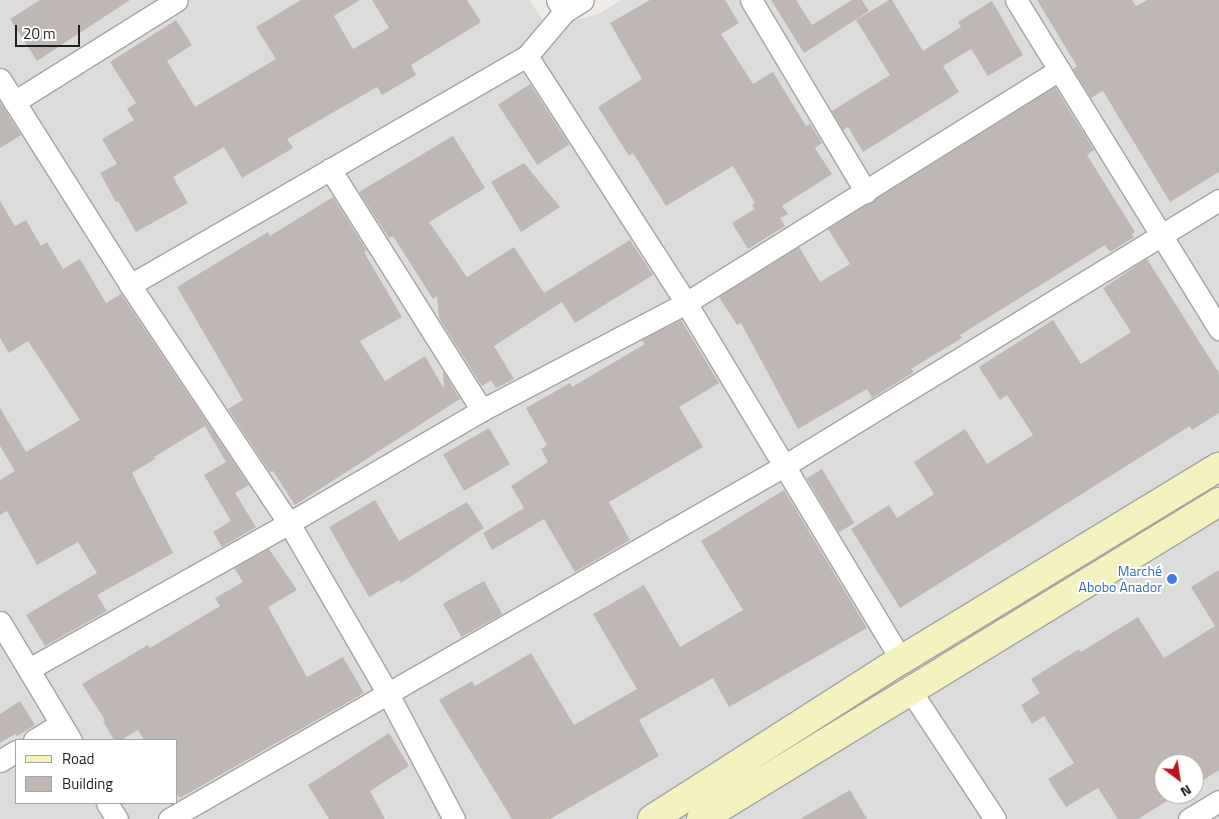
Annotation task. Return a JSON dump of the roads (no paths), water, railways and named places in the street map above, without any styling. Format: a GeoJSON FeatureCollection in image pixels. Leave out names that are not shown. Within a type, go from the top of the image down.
{"type":"FeatureCollection","features":[{"type":"Feature","properties":{"kind":"main road"},"geometry":{"type":"LineString","coordinates":[[652,819],[901,660],[1219,467]]}},
{"type":"Feature","properties":{"kind":"main road"},"geometry":{"type":"LineString","coordinates":[[701,819],[1219,502]]}},
{"type":"Feature","properties":{"kind":"street"},"geometry":{"type":"LineString","coordinates":[[14,102],[177,0]]}},
{"type":"Feature","properties":{"kind":"street"},"geometry":{"type":"LineString","coordinates":[[130,285],[527,56],[560,6],[583,0]]}},
{"type":"Feature","properties":{"kind":"street"},"geometry":{"type":"LineString","coordinates":[[751,0],[866,192]]}},
{"type":"Feature","properties":{"kind":"street"},"geometry":{"type":"LineString","coordinates":[[1016,0],[1219,330]]}},
{"type":"Feature","properties":{"kind":"street"},"geometry":{"type":"LineString","coordinates":[[527,56],[686,303],[901,660]]}},
{"type":"Feature","properties":{"kind":"street"},"geometry":{"type":"LineString","coordinates":[[29,669],[289,523],[482,410],[686,303],[1059,70]]}},
{"type":"Feature","properties":{"kind":"street"},"geometry":{"type":"LineString","coordinates":[[0,79],[130,285],[289,523],[387,692],[454,819]]}},
{"type":"Feature","properties":{"kind":"street"},"geometry":{"type":"LineString","coordinates":[[330,169],[482,410]]}},
{"type":"Feature","properties":{"kind":"street"},"geometry":{"type":"LineString","coordinates":[[169,819],[387,692],[784,466],[1219,200]]}},
{"type":"Feature","properties":{"kind":"street"},"geometry":{"type":"LineString","coordinates":[[0,622],[66,732],[38,739]]}},
{"type":"Feature","properties":{"kind":"street"},"geometry":{"type":"LineString","coordinates":[[910,690],[995,819]]}},
{"type":"Feature","properties":{"kind":"street"},"geometry":{"type":"LineString","coordinates":[[0,762],[15,752]]}},
{"type":"Feature","properties":{"kind":"street"},"geometry":{"type":"LineString","coordinates":[[1189,819],[1219,801]]}},
{"type":"Feature","properties":{"kind":"street"},"geometry":{"type":"LineString","coordinates":[[108,804],[117,819]]}},
{"type":"Feature","properties":{"kind":"place","name":"Marché Abobo Anador"},"geometry":{"type":"Point","coordinates":[1172,579]}}]}
